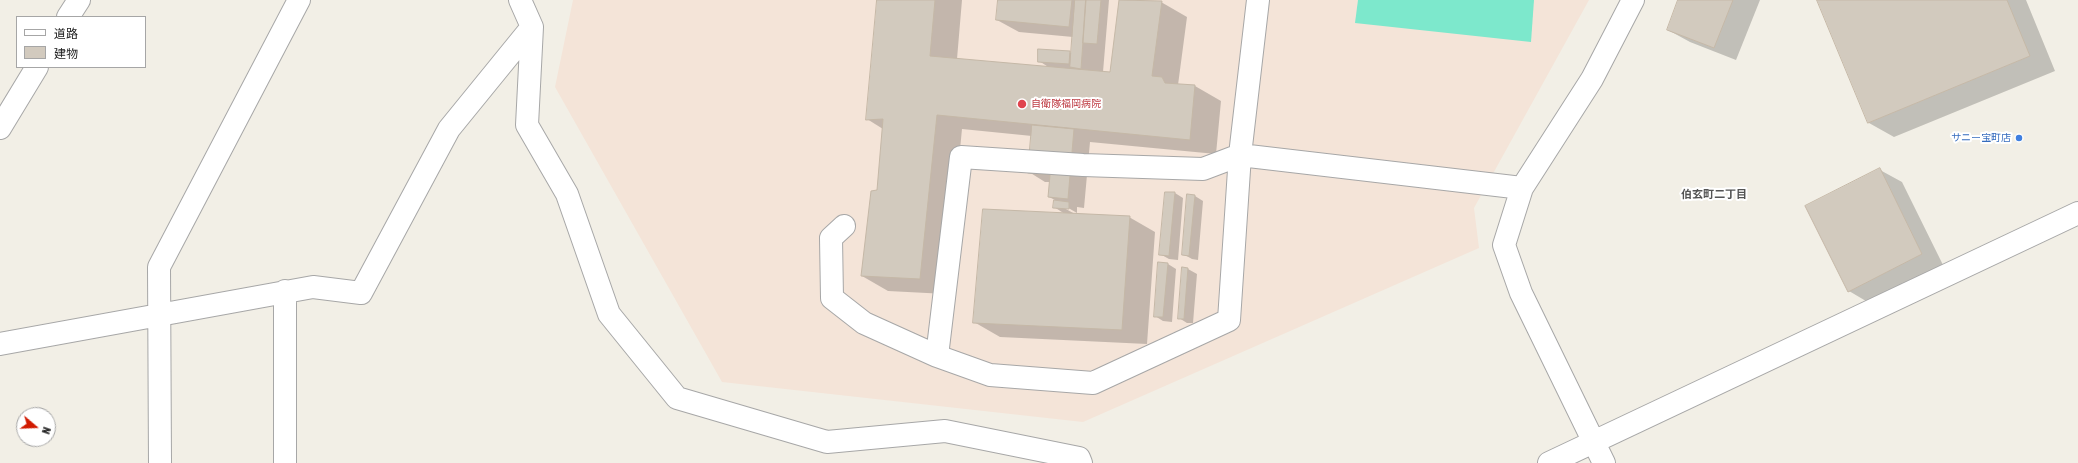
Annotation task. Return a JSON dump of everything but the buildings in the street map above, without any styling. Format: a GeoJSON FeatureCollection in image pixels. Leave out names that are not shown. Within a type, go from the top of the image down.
{"type":"FeatureCollection","features":[{"type":"Feature","properties":{"kind":"street"},"geometry":{"type":"LineString","coordinates":[[69,16],[79,0]]}},
{"type":"Feature","properties":{"kind":"street"},"geometry":{"type":"LineString","coordinates":[[160,463],[159,267],[300,0]]}},
{"type":"Feature","properties":{"kind":"street"},"geometry":{"type":"LineString","coordinates":[[520,0],[532,27],[527,125],[567,194],[609,314],[677,398],[827,442],[945,431],[1079,458],[1081,463]]}},
{"type":"Feature","properties":{"kind":"street"},"geometry":{"type":"LineString","coordinates":[[844,226],[831,238],[832,298],[864,323],[936,356],[990,375],[1093,383],[1229,320],[1240,155],[1258,0]]}},
{"type":"Feature","properties":{"kind":"street"},"geometry":{"type":"LineString","coordinates":[[1604,463],[1521,293],[1504,245],[1522,188],[1592,79],[1633,0]]}},
{"type":"Feature","properties":{"kind":"street"},"geometry":{"type":"LineString","coordinates":[[0,344],[313,287],[361,293],[449,129],[532,27]]}},
{"type":"Feature","properties":{"kind":"street"},"geometry":{"type":"LineString","coordinates":[[0,128],[36,68]]}},
{"type":"Feature","properties":{"kind":"street"},"geometry":{"type":"LineString","coordinates":[[936,356],[961,157],[1082,165],[1203,169],[1240,155],[1522,188]]}},
{"type":"Feature","properties":{"kind":"street"},"geometry":{"type":"LineString","coordinates":[[1549,463],[2078,213]]}},
{"type":"Feature","properties":{"kind":"street"},"geometry":{"type":"LineString","coordinates":[[285,463],[286,291]]}},
{"type":"Feature","properties":{"kind":"shaded area"},"geometry":{"type":"Polygon","coordinates":[[[573,0],[1589,0],[1474,208],[1479,248],[1083,422],[722,382],[555,87],[573,0]]]}},
{"type":"Feature","properties":{"kind":"green space"},"geometry":{"type":"Polygon","coordinates":[[[1358,0],[1534,0],[1531,42],[1355,23],[1358,0]]]}},
{"type":"Feature","properties":{"kind":"place","name":"自衛隊福岡病院"},"geometry":{"type":"Point","coordinates":[1022,104]}},
{"type":"Feature","properties":{"kind":"place","name":"サニー宝町店"},"geometry":{"type":"Point","coordinates":[2019,138]}},
{"type":"Feature","properties":{"kind":"district","name":"伯玄町二丁目"},"geometry":{"type":"Point","coordinates":[1714,195]}}]}
